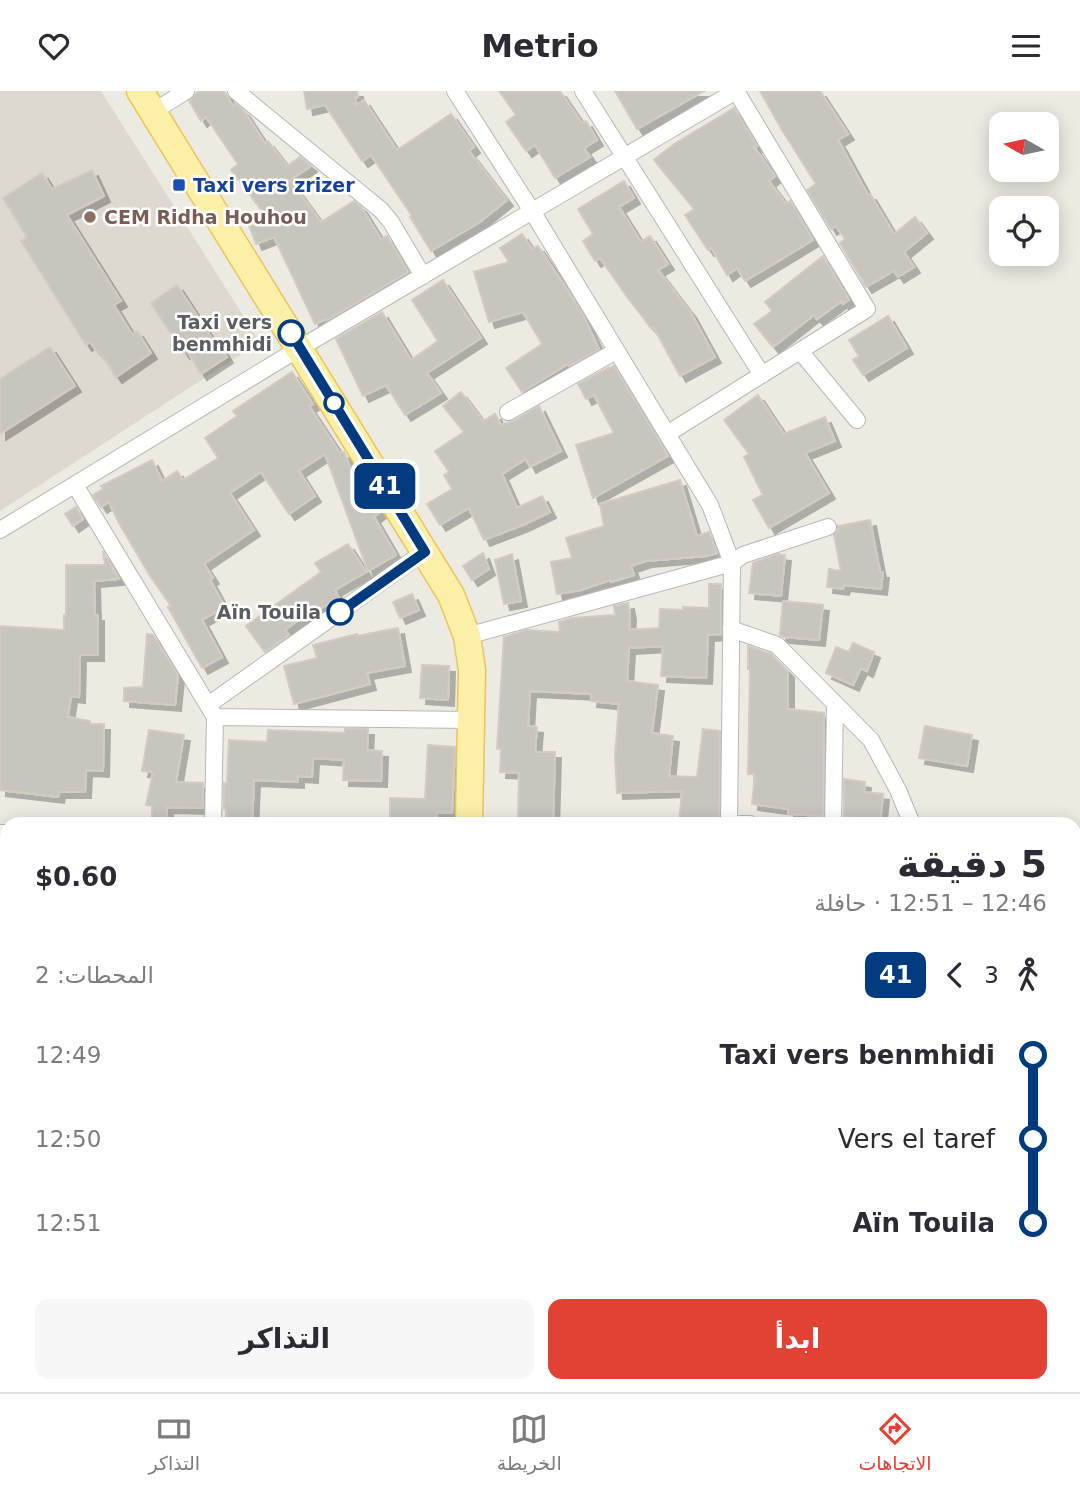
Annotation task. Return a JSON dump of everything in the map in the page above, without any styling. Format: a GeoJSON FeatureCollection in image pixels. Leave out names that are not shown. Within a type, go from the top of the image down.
{"type":"FeatureCollection","features":[{"type":"Feature","properties":{"kind":"main road"},"geometry":{"type":"LineString","coordinates":[[146,101],[451,595],[467,636],[472,670],[469,817]]}},
{"type":"Feature","properties":{"kind":"street"},"geometry":{"type":"LineString","coordinates":[[146,101],[187,91]]}},
{"type":"Feature","properties":{"kind":"street"},"geometry":{"type":"LineString","coordinates":[[236,91],[381,210],[423,276]]}},
{"type":"Feature","properties":{"kind":"street"},"geometry":{"type":"LineString","coordinates":[[455,91],[532,211],[710,505],[732,563],[729,817]]}},
{"type":"Feature","properties":{"kind":"street"},"geometry":{"type":"LineString","coordinates":[[583,91],[762,375]]}},
{"type":"Feature","properties":{"kind":"street"},"geometry":{"type":"LineString","coordinates":[[0,530],[300,348],[736,91],[867,309],[667,434]]}},
{"type":"Feature","properties":{"kind":"street"},"geometry":{"type":"LineString","coordinates":[[508,412],[617,351]]}},
{"type":"Feature","properties":{"kind":"street"},"geometry":{"type":"LineString","coordinates":[[800,351],[857,420]]}},
{"type":"Feature","properties":{"kind":"street"},"geometry":{"type":"LineString","coordinates":[[75,485],[212,711],[213,817]]}},
{"type":"Feature","properties":{"kind":"street"},"geometry":{"type":"LineString","coordinates":[[467,636],[732,563],[743,555],[828,527]]}},
{"type":"Feature","properties":{"kind":"street"},"geometry":{"type":"LineString","coordinates":[[212,711],[425,552]]}},
{"type":"Feature","properties":{"kind":"street"},"geometry":{"type":"LineString","coordinates":[[731,629],[777,645],[871,740],[909,817]]}},
{"type":"Feature","properties":{"kind":"street"},"geometry":{"type":"LineString","coordinates":[[833,817],[835,704]]}},
{"type":"Feature","properties":{"kind":"street"},"geometry":{"type":"LineString","coordinates":[[212,711],[471,720]]}},
{"type":"Feature","properties":{"kind":"shaded area","name":"CEM Ridha Houhou"},"geometry":{"type":"Polygon","coordinates":[[[0,91],[101,91],[260,342],[0,511],[0,91]]]}},
{"type":"Feature","properties":{"kind":"building"},"geometry":{"type":"Polygon","coordinates":[[[199,91],[224,91],[233,106],[236,104],[244,111],[265,143],[268,141],[287,166],[300,157],[311,166],[290,180],[321,222],[354,201],[361,207],[381,239],[387,236],[408,272],[327,320],[315,324],[274,237],[256,244],[246,217],[262,211],[231,170],[238,164],[206,117],[201,121],[189,101],[199,91]]]}},
{"type":"Feature","properties":{"kind":"building"},"geometry":{"type":"Polygon","coordinates":[[[304,91],[357,91],[356,105],[364,100],[397,150],[451,114],[474,147],[469,151],[507,200],[480,222],[431,251],[410,217],[412,216],[371,155],[362,161],[325,105],[307,109],[304,91]]]}},
{"type":"Feature","properties":{"kind":"building"},"geometry":{"type":"Polygon","coordinates":[[[499,91],[560,91],[582,123],[586,121],[597,140],[584,148],[590,157],[555,178],[535,145],[526,151],[506,122],[516,115],[499,91]]]}},
{"type":"Feature","properties":{"kind":"building"},"geometry":{"type":"Polygon","coordinates":[[[615,91],[704,91],[637,129],[615,91]]]}},
{"type":"Feature","properties":{"kind":"building"},"geometry":{"type":"Polygon","coordinates":[[[760,91],[820,91],[848,134],[838,140],[868,195],[870,194],[894,234],[915,217],[927,233],[904,252],[914,267],[898,277],[894,271],[866,287],[840,243],[845,239],[836,226],[831,229],[807,190],[816,184],[760,91]]]}},
{"type":"Feature","properties":{"kind":"building"},"geometry":{"type":"Polygon","coordinates":[[[734,108],[757,146],[754,147],[775,176],[769,181],[786,204],[790,201],[813,240],[745,281],[737,268],[727,275],[711,247],[708,250],[685,215],[694,209],[654,160],[674,144],[734,108]]]}},
{"type":"Feature","properties":{"kind":"building"},"geometry":{"type":"Polygon","coordinates":[[[92,170],[104,196],[67,215],[121,301],[114,305],[132,334],[137,331],[151,353],[116,377],[99,351],[97,352],[90,342],[86,345],[21,241],[27,237],[3,198],[42,173],[52,189],[92,170]]]}},
{"type":"Feature","properties":{"kind":"building"},"geometry":{"type":"Polygon","coordinates":[[[624,181],[634,198],[619,207],[641,242],[650,236],[668,264],[658,270],[691,313],[715,357],[680,376],[653,326],[651,328],[600,258],[595,261],[583,241],[593,234],[578,209],[624,181]]]}},
{"type":"Feature","properties":{"kind":"building"},"geometry":{"type":"Polygon","coordinates":[[[522,234],[532,249],[538,246],[583,315],[599,349],[522,392],[506,368],[542,344],[523,312],[489,322],[474,272],[509,262],[500,248],[522,234]]]}},
{"type":"Feature","properties":{"kind":"building"},"geometry":{"type":"Polygon","coordinates":[[[823,256],[849,300],[843,304],[842,301],[817,319],[814,315],[773,347],[754,324],[772,311],[765,302],[823,256]]]}},
{"type":"Feature","properties":{"kind":"building"},"geometry":{"type":"Polygon","coordinates":[[[443,280],[481,338],[427,373],[441,393],[405,415],[386,385],[363,396],[336,339],[382,312],[411,360],[438,341],[412,300],[443,280]]]}},
{"type":"Feature","properties":{"kind":"building"},"geometry":{"type":"Polygon","coordinates":[[[177,285],[227,357],[201,374],[151,303],[177,285]]]}},
{"type":"Feature","properties":{"kind":"building"},"geometry":{"type":"Polygon","coordinates":[[[888,316],[907,348],[863,375],[853,360],[859,356],[849,340],[888,316]]]}},
{"type":"Feature","properties":{"kind":"building"},"geometry":{"type":"Polygon","coordinates":[[[50,347],[75,386],[0,434],[0,379],[50,347]]]}},
{"type":"Feature","properties":{"kind":"building"},"geometry":{"type":"Polygon","coordinates":[[[614,366],[668,456],[593,498],[576,445],[614,433],[594,395],[586,399],[578,384],[614,366]]]}},
{"type":"Feature","properties":{"kind":"building"},"geometry":{"type":"Polygon","coordinates":[[[292,372],[313,404],[309,406],[340,453],[344,452],[355,480],[380,512],[374,517],[396,555],[368,571],[325,454],[299,471],[315,496],[289,514],[261,472],[230,493],[254,530],[204,564],[225,607],[202,620],[222,657],[202,668],[168,607],[171,606],[150,576],[109,502],[101,507],[93,495],[103,489],[101,486],[152,460],[162,481],[177,471],[183,480],[218,458],[205,438],[237,416],[233,411],[292,372]]]}},
{"type":"Feature","properties":{"kind":"building"},"geometry":{"type":"Polygon","coordinates":[[[461,392],[483,421],[495,414],[501,425],[539,406],[561,451],[530,467],[526,459],[502,474],[517,508],[542,496],[550,512],[484,540],[469,508],[440,525],[427,504],[452,489],[444,475],[449,472],[435,451],[464,432],[443,406],[461,392]]]}},
{"type":"Feature","properties":{"kind":"building"},"geometry":{"type":"Polygon","coordinates":[[[758,395],[784,434],[825,417],[835,441],[805,453],[829,493],[769,528],[753,500],[763,495],[744,457],[749,454],[724,420],[758,395]]]}},
{"type":"Feature","properties":{"kind":"building"},"geometry":{"type":"Polygon","coordinates":[[[680,480],[697,536],[709,532],[717,553],[646,561],[631,566],[634,575],[557,594],[551,562],[572,558],[566,538],[604,526],[600,504],[680,480]]]}},
{"type":"Feature","properties":{"kind":"building"},"geometry":{"type":"Polygon","coordinates":[[[76,507],[83,519],[73,526],[65,514],[76,507]]]}},
{"type":"Feature","properties":{"kind":"building"},"geometry":{"type":"Polygon","coordinates":[[[870,520],[880,572],[883,572],[881,589],[844,585],[843,589],[827,587],[829,569],[841,571],[834,535],[838,526],[870,520]]]}},
{"type":"Feature","properties":{"kind":"building"},"geometry":{"type":"Polygon","coordinates":[[[348,544],[366,572],[335,590],[339,598],[310,614],[309,612],[285,630],[289,635],[265,652],[246,626],[321,572],[315,563],[348,544]]]}},
{"type":"Feature","properties":{"kind":"building"},"geometry":{"type":"Polygon","coordinates":[[[103,551],[119,579],[94,581],[95,615],[98,615],[98,655],[80,655],[79,697],[71,696],[68,717],[90,721],[90,724],[104,724],[103,771],[86,770],[85,792],[59,792],[58,797],[0,790],[0,626],[64,630],[66,565],[105,565],[103,551]]]}},
{"type":"Feature","properties":{"kind":"building"},"geometry":{"type":"Polygon","coordinates":[[[483,553],[489,569],[472,580],[463,566],[483,553]]]}},
{"type":"Feature","properties":{"kind":"building"},"geometry":{"type":"Polygon","coordinates":[[[512,554],[521,601],[504,604],[495,560],[512,554]]]}},
{"type":"Feature","properties":{"kind":"building"},"geometry":{"type":"Polygon","coordinates":[[[778,554],[785,555],[781,596],[749,593],[753,563],[778,554]]]}},
{"type":"Feature","properties":{"kind":"building"},"geometry":{"type":"Polygon","coordinates":[[[709,584],[721,584],[721,634],[708,635],[706,678],[661,676],[663,646],[629,648],[627,681],[658,685],[652,733],[673,736],[669,776],[697,777],[703,729],[720,731],[719,817],[680,817],[682,791],[617,793],[615,757],[619,704],[591,701],[592,694],[530,691],[528,726],[537,727],[535,752],[555,752],[553,817],[518,817],[519,773],[500,772],[501,749],[497,749],[504,637],[527,630],[560,632],[559,622],[572,618],[615,615],[614,606],[628,603],[629,630],[659,628],[660,609],[709,608],[709,584]]]}},
{"type":"Feature","properties":{"kind":"building"},"geometry":{"type":"Polygon","coordinates":[[[412,594],[419,610],[400,618],[393,602],[412,594]]]}},
{"type":"Feature","properties":{"kind":"building"},"geometry":{"type":"Polygon","coordinates":[[[783,601],[823,605],[819,640],[780,635],[783,601]]]}},
{"type":"Feature","properties":{"kind":"building"},"geometry":{"type":"Polygon","coordinates":[[[398,628],[405,666],[367,673],[370,684],[294,704],[284,666],[317,658],[313,645],[357,634],[398,628]]]}},
{"type":"Feature","properties":{"kind":"building"},"geometry":{"type":"Polygon","coordinates":[[[147,634],[153,635],[178,675],[175,705],[124,701],[124,688],[143,687],[147,634]]]}},
{"type":"Feature","properties":{"kind":"building"},"geometry":{"type":"Polygon","coordinates":[[[853,643],[874,652],[867,671],[861,668],[853,685],[826,673],[836,647],[849,652],[853,643]]]}},
{"type":"Feature","properties":{"kind":"building"},"geometry":{"type":"Polygon","coordinates":[[[748,646],[771,654],[788,672],[788,709],[824,713],[823,816],[788,814],[788,809],[752,804],[755,774],[748,774],[748,646]]]}},
{"type":"Feature","properties":{"kind":"building"},"geometry":{"type":"Polygon","coordinates":[[[422,665],[449,666],[448,700],[420,698],[422,665]]]}},
{"type":"Feature","properties":{"kind":"building"},"geometry":{"type":"Polygon","coordinates":[[[925,726],[972,735],[967,766],[919,758],[925,726]]]}},
{"type":"Feature","properties":{"kind":"building"},"geometry":{"type":"Polygon","coordinates":[[[345,729],[368,729],[367,750],[382,751],[381,781],[343,780],[344,760],[313,758],[312,777],[298,776],[298,782],[254,780],[252,817],[226,817],[224,783],[227,784],[229,740],[267,742],[268,730],[345,733],[345,729]]]}},
{"type":"Feature","properties":{"kind":"building"},"geometry":{"type":"Polygon","coordinates":[[[149,730],[184,735],[176,782],[203,783],[203,808],[167,807],[167,817],[152,817],[152,806],[146,805],[153,772],[142,771],[149,730]]]}},
{"type":"Feature","properties":{"kind":"building"},"geometry":{"type":"Polygon","coordinates":[[[428,745],[455,747],[452,813],[437,812],[437,817],[390,817],[390,798],[425,799],[428,745]]]}},
{"type":"Feature","properties":{"kind":"building"},"geometry":{"type":"Polygon","coordinates":[[[844,779],[865,782],[864,792],[883,794],[881,817],[844,817],[844,779]]]}},
{"type":"Feature","properties":{"kind":"bus line","name":"41"},"geometry":{"type":"LineString","coordinates":[[291,333],[425,552],[340,612]]}},
{"type":"Feature","properties":{"kind":"place","name":"Taxi vers zrizer"},"geometry":{"type":"Point","coordinates":[179,185]}},
{"type":"Feature","properties":{"kind":"place","name":"CEM Ridha Houhou"},"geometry":{"type":"Point","coordinates":[90,217]}},
{"type":"Feature","properties":{"kind":"place","name":"Taxi vers benmhidi"},"geometry":{"type":"Point","coordinates":[291,333]}},
{"type":"Feature","properties":{"kind":"place","name":"Aïn Touila"},"geometry":{"type":"Point","coordinates":[340,612]}}]}
